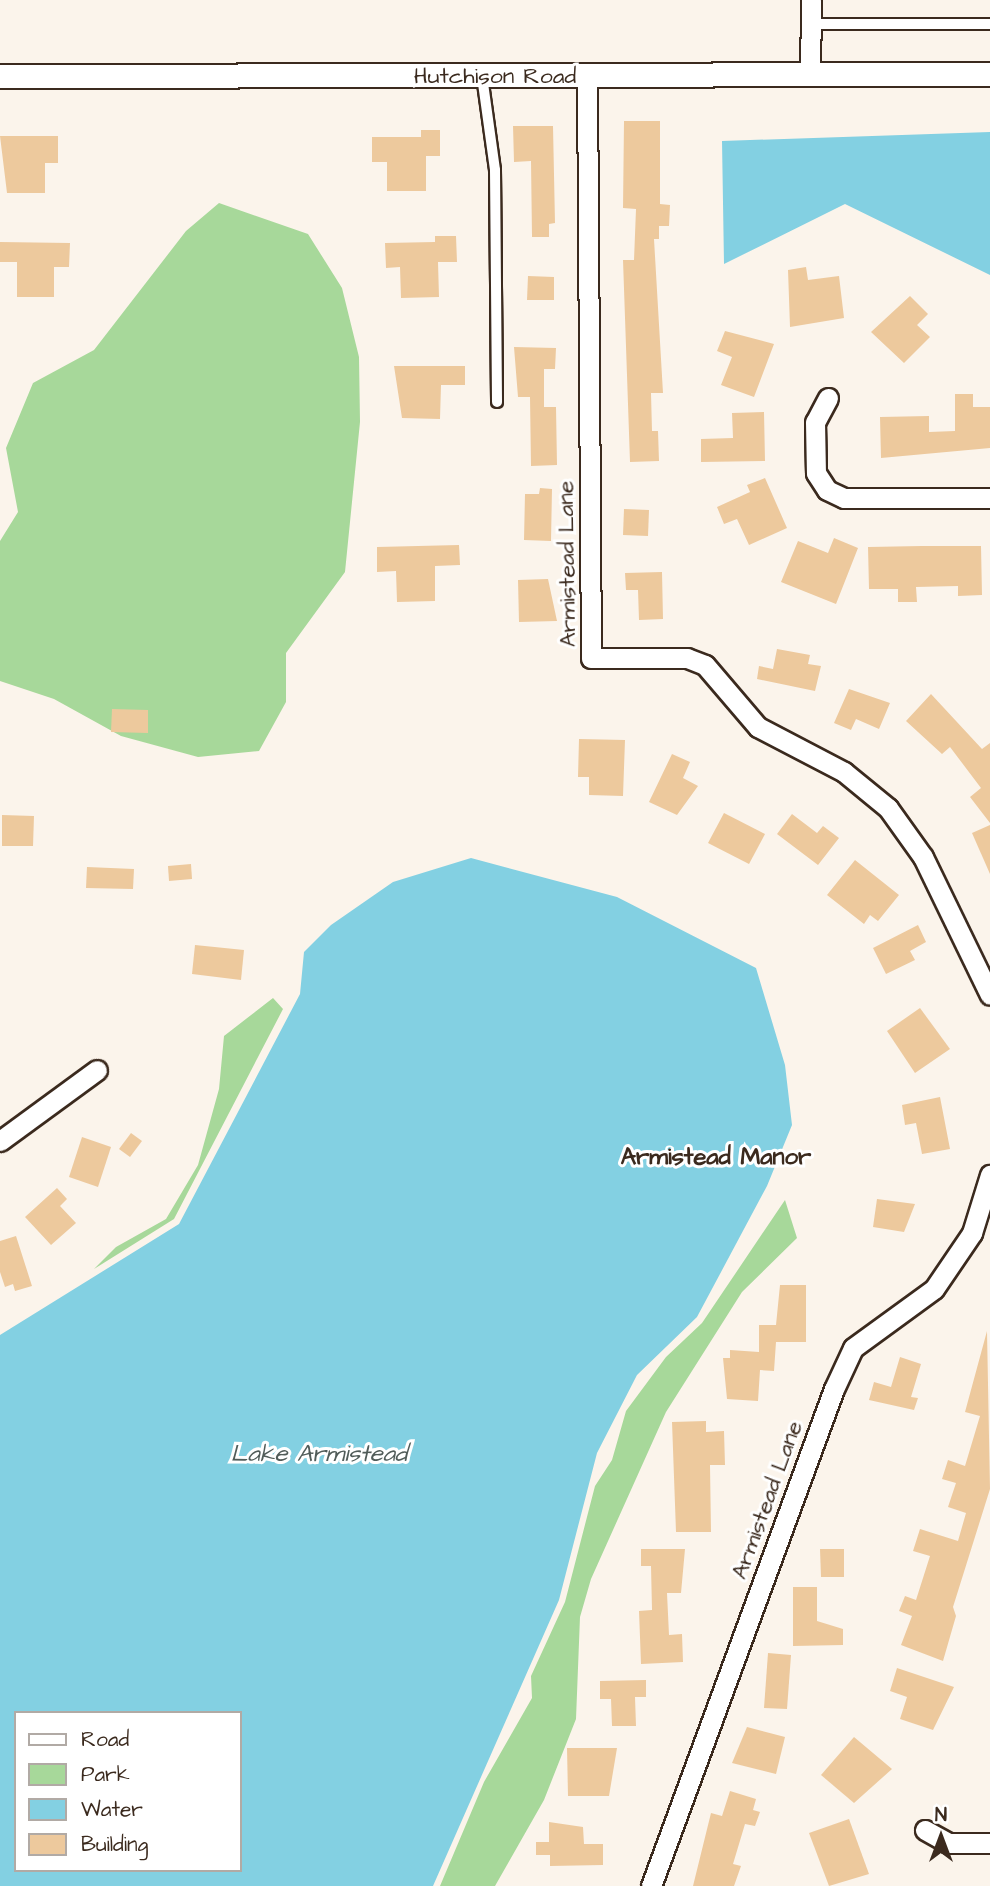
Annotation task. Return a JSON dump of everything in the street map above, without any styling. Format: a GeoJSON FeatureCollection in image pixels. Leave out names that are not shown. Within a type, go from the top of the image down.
{"type":"FeatureCollection","features":[{"type":"Feature","properties":{"kind":"street"},"geometry":{"type":"LineString","coordinates":[[810,75],[811,0]]}},
{"type":"Feature","properties":{"kind":"street","name":"Hutchison Road"},"geometry":{"type":"LineString","coordinates":[[0,76],[990,74]]}},
{"type":"Feature","properties":{"kind":"street","name":"Armistead Lane"},"geometry":{"type":"LineString","coordinates":[[587,76],[591,658],[687,658],[705,665],[758,727],[844,772],[888,808],[923,857],[990,995]]}},
{"type":"Feature","properties":{"kind":"street"},"geometry":{"type":"LineString","coordinates":[[828,398],[815,422],[816,472],[827,489],[844,498],[990,498]]}},
{"type":"Feature","properties":{"kind":"street"},"geometry":{"type":"LineString","coordinates":[[0,1141],[97,1070]]}},
{"type":"Feature","properties":{"kind":"street","name":"Armistead Lane"},"geometry":{"type":"LineString","coordinates":[[651,1886],[834,1389],[853,1348],[934,1289],[972,1233],[990,1175]]}},
{"type":"Feature","properties":{"kind":"street"},"geometry":{"type":"LineString","coordinates":[[925,1830],[948,1843],[990,1843]]}},
{"type":"Feature","properties":{"kind":"lane"},"geometry":{"type":"LineString","coordinates":[[811,24],[990,24]]}},
{"type":"Feature","properties":{"kind":"lane"},"geometry":{"type":"LineString","coordinates":[[482,76],[495,170],[497,402]]}},
{"type":"Feature","properties":{"kind":"green space"},"geometry":{"type":"Polygon","coordinates":[[[219,203],[308,234],[342,288],[359,357],[360,422],[345,572],[286,653],[286,702],[259,751],[198,757],[121,736],[54,699],[0,681],[0,541],[18,512],[6,448],[33,383],[94,350],[186,231],[219,203]]]}},
{"type":"Feature","properties":{"kind":"green space"},"geometry":{"type":"Polygon","coordinates":[[[273,998],[283,1009],[174,1219],[94,1269],[116,1247],[166,1219],[198,1165],[219,1089],[224,1036],[273,998]]]}},
{"type":"Feature","properties":{"kind":"green space"},"geometry":{"type":"Polygon","coordinates":[[[785,1200],[797,1238],[742,1292],[666,1412],[591,1579],[580,1617],[576,1719],[544,1800],[495,1886],[440,1886],[484,1782],[532,1698],[531,1676],[565,1602],[595,1486],[612,1460],[626,1411],[666,1357],[702,1323],[785,1200]]]}},
{"type":"Feature","properties":{"kind":"water"},"geometry":{"type":"Polygon","coordinates":[[[990,132],[990,275],[845,204],[724,264],[722,141],[990,132]]]}},
{"type":"Feature","properties":{"kind":"water","name":"Lake Armistead"},"geometry":{"type":"Polygon","coordinates":[[[471,858],[617,897],[756,968],[785,1065],[792,1125],[767,1186],[697,1317],[637,1375],[597,1453],[559,1600],[433,1886],[0,1886],[0,1335],[179,1224],[300,994],[304,952],[331,925],[393,882],[471,858]]]}},
{"type":"Feature","properties":{"kind":"building"},"geometry":{"type":"Polygon","coordinates":[[[624,121],[660,121],[660,204],[670,205],[669,226],[659,226],[659,239],[654,239],[663,393],[651,393],[652,431],[658,431],[659,461],[630,462],[623,260],[634,260],[636,209],[623,208],[624,121]]]}},
{"type":"Feature","properties":{"kind":"building"},"geometry":{"type":"Polygon","coordinates":[[[513,126],[553,126],[555,223],[549,224],[549,237],[532,237],[531,161],[514,162],[513,126]]]}},
{"type":"Feature","properties":{"kind":"building"},"geometry":{"type":"Polygon","coordinates":[[[421,130],[440,130],[440,156],[426,156],[426,191],[387,191],[387,162],[372,162],[372,137],[421,137],[421,130]]]}},
{"type":"Feature","properties":{"kind":"building"},"geometry":{"type":"Polygon","coordinates":[[[0,136],[58,136],[58,163],[45,163],[45,193],[7,193],[0,136]]]}},
{"type":"Feature","properties":{"kind":"building"},"geometry":{"type":"Polygon","coordinates":[[[435,236],[456,236],[457,262],[438,262],[439,297],[401,298],[400,267],[386,268],[385,243],[435,242],[435,236]]]}},
{"type":"Feature","properties":{"kind":"building"},"geometry":{"type":"Polygon","coordinates":[[[0,242],[70,243],[69,267],[54,267],[54,297],[17,297],[17,262],[0,262],[0,242]]]}},
{"type":"Feature","properties":{"kind":"building"},"geometry":{"type":"Polygon","coordinates":[[[806,267],[808,280],[839,276],[844,318],[790,327],[788,270],[806,267]]]}},
{"type":"Feature","properties":{"kind":"building"},"geometry":{"type":"Polygon","coordinates":[[[528,276],[554,277],[554,300],[527,300],[528,276]]]}},
{"type":"Feature","properties":{"kind":"building"},"geometry":{"type":"Polygon","coordinates":[[[910,296],[928,314],[917,325],[930,337],[904,363],[871,332],[910,296]]]}},
{"type":"Feature","properties":{"kind":"building"},"geometry":{"type":"Polygon","coordinates":[[[725,331],[774,344],[754,397],[721,385],[732,357],[717,351],[725,331]]]}},
{"type":"Feature","properties":{"kind":"building"},"geometry":{"type":"Polygon","coordinates":[[[514,347],[556,348],[555,369],[544,369],[544,407],[556,407],[557,465],[531,466],[530,397],[518,397],[514,347]]]}},
{"type":"Feature","properties":{"kind":"building"},"geometry":{"type":"Polygon","coordinates":[[[394,366],[465,366],[465,385],[441,385],[440,419],[402,418],[394,366]]]}},
{"type":"Feature","properties":{"kind":"building"},"geometry":{"type":"Polygon","coordinates":[[[955,394],[973,394],[973,407],[990,407],[990,448],[881,458],[880,417],[929,416],[929,432],[955,431],[955,394]]]}},
{"type":"Feature","properties":{"kind":"building"},"geometry":{"type":"Polygon","coordinates":[[[764,412],[765,461],[701,462],[701,439],[733,438],[732,413],[764,412]]]}},
{"type":"Feature","properties":{"kind":"building"},"geometry":{"type":"Polygon","coordinates":[[[765,478],[787,528],[749,545],[737,519],[724,524],[717,507],[750,492],[747,485],[765,478]]]}},
{"type":"Feature","properties":{"kind":"building"},"geometry":{"type":"Polygon","coordinates":[[[540,488],[552,489],[551,541],[524,540],[525,494],[539,494],[540,488]]]}},
{"type":"Feature","properties":{"kind":"building"},"geometry":{"type":"Polygon","coordinates":[[[624,509],[649,510],[648,536],[623,535],[624,509]]]}},
{"type":"Feature","properties":{"kind":"building"},"geometry":{"type":"Polygon","coordinates":[[[834,538],[858,548],[836,604],[781,582],[798,541],[828,553],[834,538]]]}},
{"type":"Feature","properties":{"kind":"building"},"geometry":{"type":"Polygon","coordinates":[[[459,545],[460,565],[435,566],[435,601],[397,602],[396,571],[377,572],[377,547],[459,545]]]}},
{"type":"Feature","properties":{"kind":"building"},"geometry":{"type":"Polygon","coordinates":[[[981,546],[982,595],[958,596],[958,586],[916,587],[917,602],[898,602],[898,589],[869,589],[868,547],[981,546]]]}},
{"type":"Feature","properties":{"kind":"building"},"geometry":{"type":"Polygon","coordinates":[[[662,572],[663,619],[639,620],[638,590],[626,590],[625,573],[662,572]]]}},
{"type":"Feature","properties":{"kind":"building"},"geometry":{"type":"Polygon","coordinates":[[[548,579],[557,621],[519,622],[518,580],[548,579]]]}},
{"type":"Feature","properties":{"kind":"building"},"geometry":{"type":"Polygon","coordinates":[[[777,649],[810,655],[808,664],[821,666],[815,691],[757,679],[759,666],[773,669],[777,649]]]}},
{"type":"Feature","properties":{"kind":"building"},"geometry":{"type":"Polygon","coordinates":[[[849,689],[890,703],[879,729],[856,719],[851,730],[834,723],[849,689]]]}},
{"type":"Feature","properties":{"kind":"building"},"geometry":{"type":"Polygon","coordinates":[[[931,694],[982,749],[990,743],[990,823],[970,797],[981,788],[950,747],[942,754],[906,721],[931,694]]]}},
{"type":"Feature","properties":{"kind":"building"},"geometry":{"type":"Polygon","coordinates":[[[112,709],[148,710],[148,733],[111,732],[112,709]]]}},
{"type":"Feature","properties":{"kind":"building"},"geometry":{"type":"Polygon","coordinates":[[[579,739],[625,740],[623,796],[589,795],[589,777],[578,777],[579,739]]]}},
{"type":"Feature","properties":{"kind":"building"},"geometry":{"type":"Polygon","coordinates":[[[672,754],[690,762],[683,778],[698,786],[677,815],[649,802],[672,754]]]}},
{"type":"Feature","properties":{"kind":"building"},"geometry":{"type":"Polygon","coordinates":[[[724,813],[765,834],[749,864],[708,843],[724,813]]]}},
{"type":"Feature","properties":{"kind":"building"},"geometry":{"type":"Polygon","coordinates":[[[792,814],[817,833],[823,826],[839,838],[818,865],[777,834],[792,814]]]}},
{"type":"Feature","properties":{"kind":"building"},"geometry":{"type":"Polygon","coordinates":[[[2,815],[34,816],[33,846],[2,846],[2,815]]]}},
{"type":"Feature","properties":{"kind":"building"},"geometry":{"type":"Polygon","coordinates":[[[990,825],[990,874],[972,833],[990,825]]]}},
{"type":"Feature","properties":{"kind":"building"},"geometry":{"type":"Polygon","coordinates":[[[855,860],[899,895],[878,921],[870,915],[864,924],[827,895],[855,860]]]}},
{"type":"Feature","properties":{"kind":"building"},"geometry":{"type":"Polygon","coordinates":[[[191,864],[192,879],[169,881],[168,866],[191,864]]]}},
{"type":"Feature","properties":{"kind":"building"},"geometry":{"type":"Polygon","coordinates":[[[87,867],[134,869],[133,889],[86,888],[87,867]]]}},
{"type":"Feature","properties":{"kind":"building"},"geometry":{"type":"Polygon","coordinates":[[[918,925],[926,942],[910,951],[915,960],[886,974],[873,948],[918,925]]]}},
{"type":"Feature","properties":{"kind":"building"},"geometry":{"type":"Polygon","coordinates":[[[195,945],[244,950],[241,980],[192,974],[195,945]]]}},
{"type":"Feature","properties":{"kind":"building"},"geometry":{"type":"Polygon","coordinates":[[[920,1008],[950,1049],[915,1073],[887,1031],[920,1008]]]}},
{"type":"Feature","properties":{"kind":"building"},"geometry":{"type":"Polygon","coordinates":[[[940,1097],[950,1149],[922,1154],[916,1123],[905,1125],[902,1105],[940,1097]]]}},
{"type":"Feature","properties":{"kind":"building"},"geometry":{"type":"Polygon","coordinates":[[[131,1133],[142,1141],[130,1157],[119,1149],[131,1133]]]}},
{"type":"Feature","properties":{"kind":"building"},"geometry":{"type":"Polygon","coordinates":[[[82,1137],[111,1147],[98,1187],[69,1177],[82,1137]]]}},
{"type":"Feature","properties":{"kind":"building"},"geometry":{"type":"Polygon","coordinates":[[[57,1188],[67,1199],[60,1206],[76,1223],[51,1245],[25,1217],[57,1188]]]}},
{"type":"Feature","properties":{"kind":"building"},"geometry":{"type":"Polygon","coordinates":[[[877,1199],[915,1204],[904,1232],[873,1227],[877,1199]]]}},
{"type":"Feature","properties":{"kind":"building"},"geometry":{"type":"Polygon","coordinates":[[[16,1236],[32,1286],[15,1291],[13,1284],[5,1287],[0,1272],[0,1241],[16,1236]]]}},
{"type":"Feature","properties":{"kind":"building"},"geometry":{"type":"Polygon","coordinates":[[[780,1285],[806,1285],[806,1342],[776,1342],[774,1371],[760,1370],[758,1401],[727,1399],[723,1358],[730,1358],[730,1350],[759,1352],[759,1325],[776,1325],[780,1285]]]}},
{"type":"Feature","properties":{"kind":"building"},"geometry":{"type":"Polygon","coordinates":[[[987,1331],[990,1489],[953,1607],[956,1616],[943,1661],[901,1645],[912,1616],[899,1611],[905,1596],[916,1600],[930,1556],[913,1551],[920,1529],[958,1541],[966,1513],[948,1507],[956,1483],[942,1479],[948,1460],[965,1466],[980,1416],[965,1412],[987,1331]]]}},
{"type":"Feature","properties":{"kind":"building"},"geometry":{"type":"Polygon","coordinates":[[[900,1357],[921,1364],[911,1397],[918,1398],[914,1410],[869,1400],[874,1382],[891,1387],[900,1357]]]}},
{"type":"Feature","properties":{"kind":"building"},"geometry":{"type":"Polygon","coordinates":[[[706,1421],[706,1432],[724,1431],[725,1465],[710,1465],[711,1532],[676,1532],[672,1422],[706,1421]]]}},
{"type":"Feature","properties":{"kind":"building"},"geometry":{"type":"Polygon","coordinates":[[[641,1549],[685,1549],[681,1593],[667,1593],[669,1635],[682,1634],[683,1662],[641,1664],[639,1611],[652,1610],[651,1566],[641,1566],[641,1549]]]}},
{"type":"Feature","properties":{"kind":"building"},"geometry":{"type":"Polygon","coordinates":[[[820,1549],[844,1549],[844,1577],[821,1577],[820,1549]]]}},
{"type":"Feature","properties":{"kind":"building"},"geometry":{"type":"Polygon","coordinates":[[[793,1587],[817,1587],[817,1621],[843,1629],[843,1645],[793,1646],[793,1587]]]}},
{"type":"Feature","properties":{"kind":"building"},"geometry":{"type":"Polygon","coordinates":[[[768,1653],[791,1655],[787,1709],[764,1708],[768,1653]]]}},
{"type":"Feature","properties":{"kind":"building"},"geometry":{"type":"Polygon","coordinates":[[[897,1668],[954,1687],[933,1730],[900,1719],[907,1697],[890,1691],[897,1668]]]}},
{"type":"Feature","properties":{"kind":"building"},"geometry":{"type":"Polygon","coordinates":[[[646,1680],[646,1697],[635,1697],[636,1726],[612,1726],[611,1699],[600,1699],[600,1681],[646,1680]]]}},
{"type":"Feature","properties":{"kind":"building"},"geometry":{"type":"Polygon","coordinates":[[[747,1727],[785,1737],[776,1774],[732,1763],[747,1727]]]}},
{"type":"Feature","properties":{"kind":"building"},"geometry":{"type":"Polygon","coordinates":[[[854,1737],[892,1769],[854,1803],[821,1775],[854,1737]]]}},
{"type":"Feature","properties":{"kind":"building"},"geometry":{"type":"Polygon","coordinates":[[[567,1748],[617,1748],[609,1796],[568,1796],[567,1748]]]}},
{"type":"Feature","properties":{"kind":"building"},"geometry":{"type":"Polygon","coordinates":[[[730,1791],[756,1799],[753,1810],[760,1812],[755,1826],[745,1824],[733,1864],[741,1866],[734,1886],[693,1886],[711,1813],[722,1816],[730,1791]]]}},
{"type":"Feature","properties":{"kind":"building"},"geometry":{"type":"Polygon","coordinates":[[[849,1819],[869,1874],[829,1886],[809,1833],[849,1819]]]}},
{"type":"Feature","properties":{"kind":"building"},"geometry":{"type":"Polygon","coordinates":[[[549,1822],[583,1827],[584,1844],[603,1844],[603,1865],[550,1866],[550,1855],[536,1855],[536,1842],[549,1842],[549,1822]]]}},
{"type":"Feature","properties":{"kind":"district","name":"Armistead Manor"},"geometry":{"type":"Point","coordinates":[716,1158]}}]}
